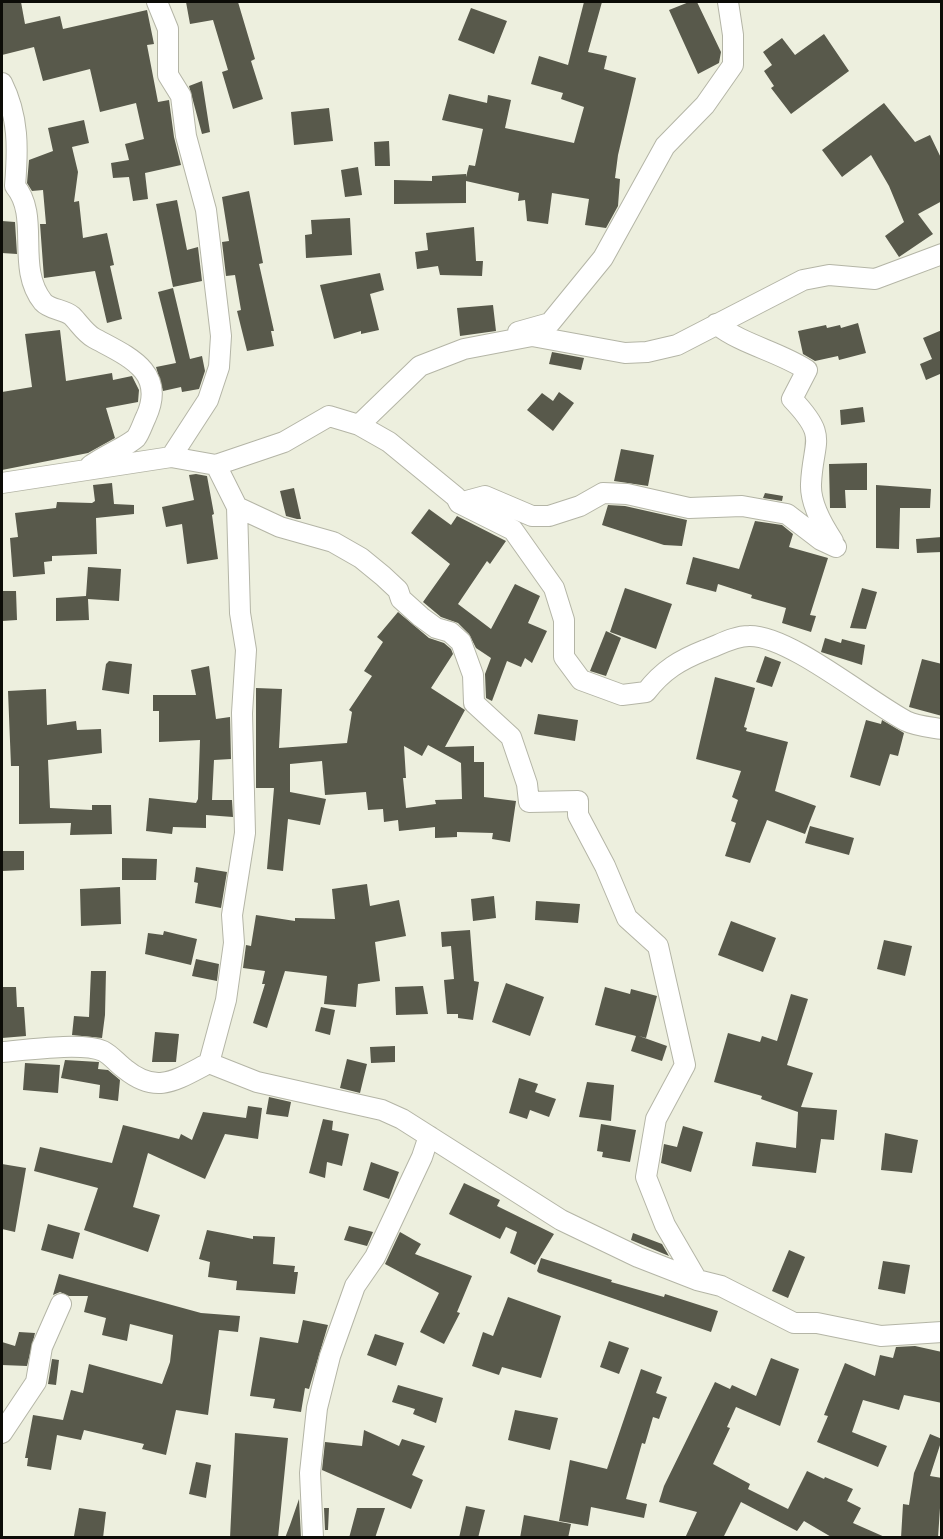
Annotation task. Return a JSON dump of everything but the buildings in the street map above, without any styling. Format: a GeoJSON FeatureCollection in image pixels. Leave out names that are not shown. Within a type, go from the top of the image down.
{"type":"FeatureCollection","features":[{"type":"Feature","properties":{"kind":"street"},"geometry":{"type":"LineString","coordinates":[[157,2],[168,29],[168,75],[181,96],[186,136],[206,210],[222,336],[219,367],[208,400],[171,457]]}},
{"type":"Feature","properties":{"kind":"street"},"geometry":{"type":"LineString","coordinates":[[359,425],[420,366],[464,349],[550,322],[603,258],[665,146],[705,105],[733,65],[734,35],[728,2]]}},
{"type":"Feature","properties":{"kind":"street"},"geometry":{"type":"LineString","coordinates":[[2,83],[14,109],[18,149],[15,186],[23,196],[26,208],[29,276],[44,304],[70,315],[93,337],[114,346],[137,363],[149,379],[152,393],[149,410],[136,438],[104,455],[86,469]]}},
{"type":"Feature","properties":{"kind":"street"},"geometry":{"type":"LineString","coordinates":[[464,349],[532,336],[625,353],[647,352],[677,345],[803,280],[829,275],[875,279],[942,254]]}},
{"type":"Feature","properties":{"kind":"street"},"geometry":{"type":"LineString","coordinates":[[459,504],[485,496],[532,516],[549,516],[580,506],[603,493],[627,494],[689,508],[742,506],[787,513],[821,540],[836,547],[821,523],[810,486],[817,449],[817,432],[811,418],[792,399],[807,370],[775,353],[729,334],[716,324]]}},
{"type":"Feature","properties":{"kind":"street"},"geometry":{"type":"LineString","coordinates":[[2,483],[171,457],[216,465],[284,442],[329,417],[359,425],[389,442],[456,497],[459,504],[513,530],[554,588],[564,620],[564,657],[582,680],[622,695],[646,692],[662,672],[682,660],[731,640],[748,636],[765,638],[832,674],[908,723],[942,729]]}},
{"type":"Feature","properties":{"kind":"street"},"geometry":{"type":"LineString","coordinates":[[209,1064],[226,1000],[234,943],[232,915],[245,833],[242,713],[246,650],[240,613],[237,507],[216,465]]}},
{"type":"Feature","properties":{"kind":"street"},"geometry":{"type":"LineString","coordinates":[[237,507],[280,527],[333,542],[361,558],[398,590],[401,599],[422,617],[436,628],[450,632],[461,642],[473,675],[474,703],[511,737],[527,784],[529,802],[578,801],[578,815],[605,866],[627,918],[658,946],[685,1065],[656,1119],[646,1177],[665,1225],[697,1280]]}},
{"type":"Feature","properties":{"kind":"street"},"geometry":{"type":"LineString","coordinates":[[2,1052],[66,1047],[103,1051],[126,1071],[147,1083],[170,1083],[209,1064],[257,1082],[381,1110],[429,1136],[561,1220],[638,1257],[697,1280],[721,1286],[794,1323],[817,1323],[881,1336],[942,1332]]}},
{"type":"Feature","properties":{"kind":"street"},"geometry":{"type":"LineString","coordinates":[[313,1538],[310,1473],[317,1408],[330,1356],[355,1286],[375,1257],[422,1157],[429,1136]]}},
{"type":"Feature","properties":{"kind":"street"},"geometry":{"type":"LineString","coordinates":[[2,1433],[36,1382],[42,1347],[61,1304]]}}]}
